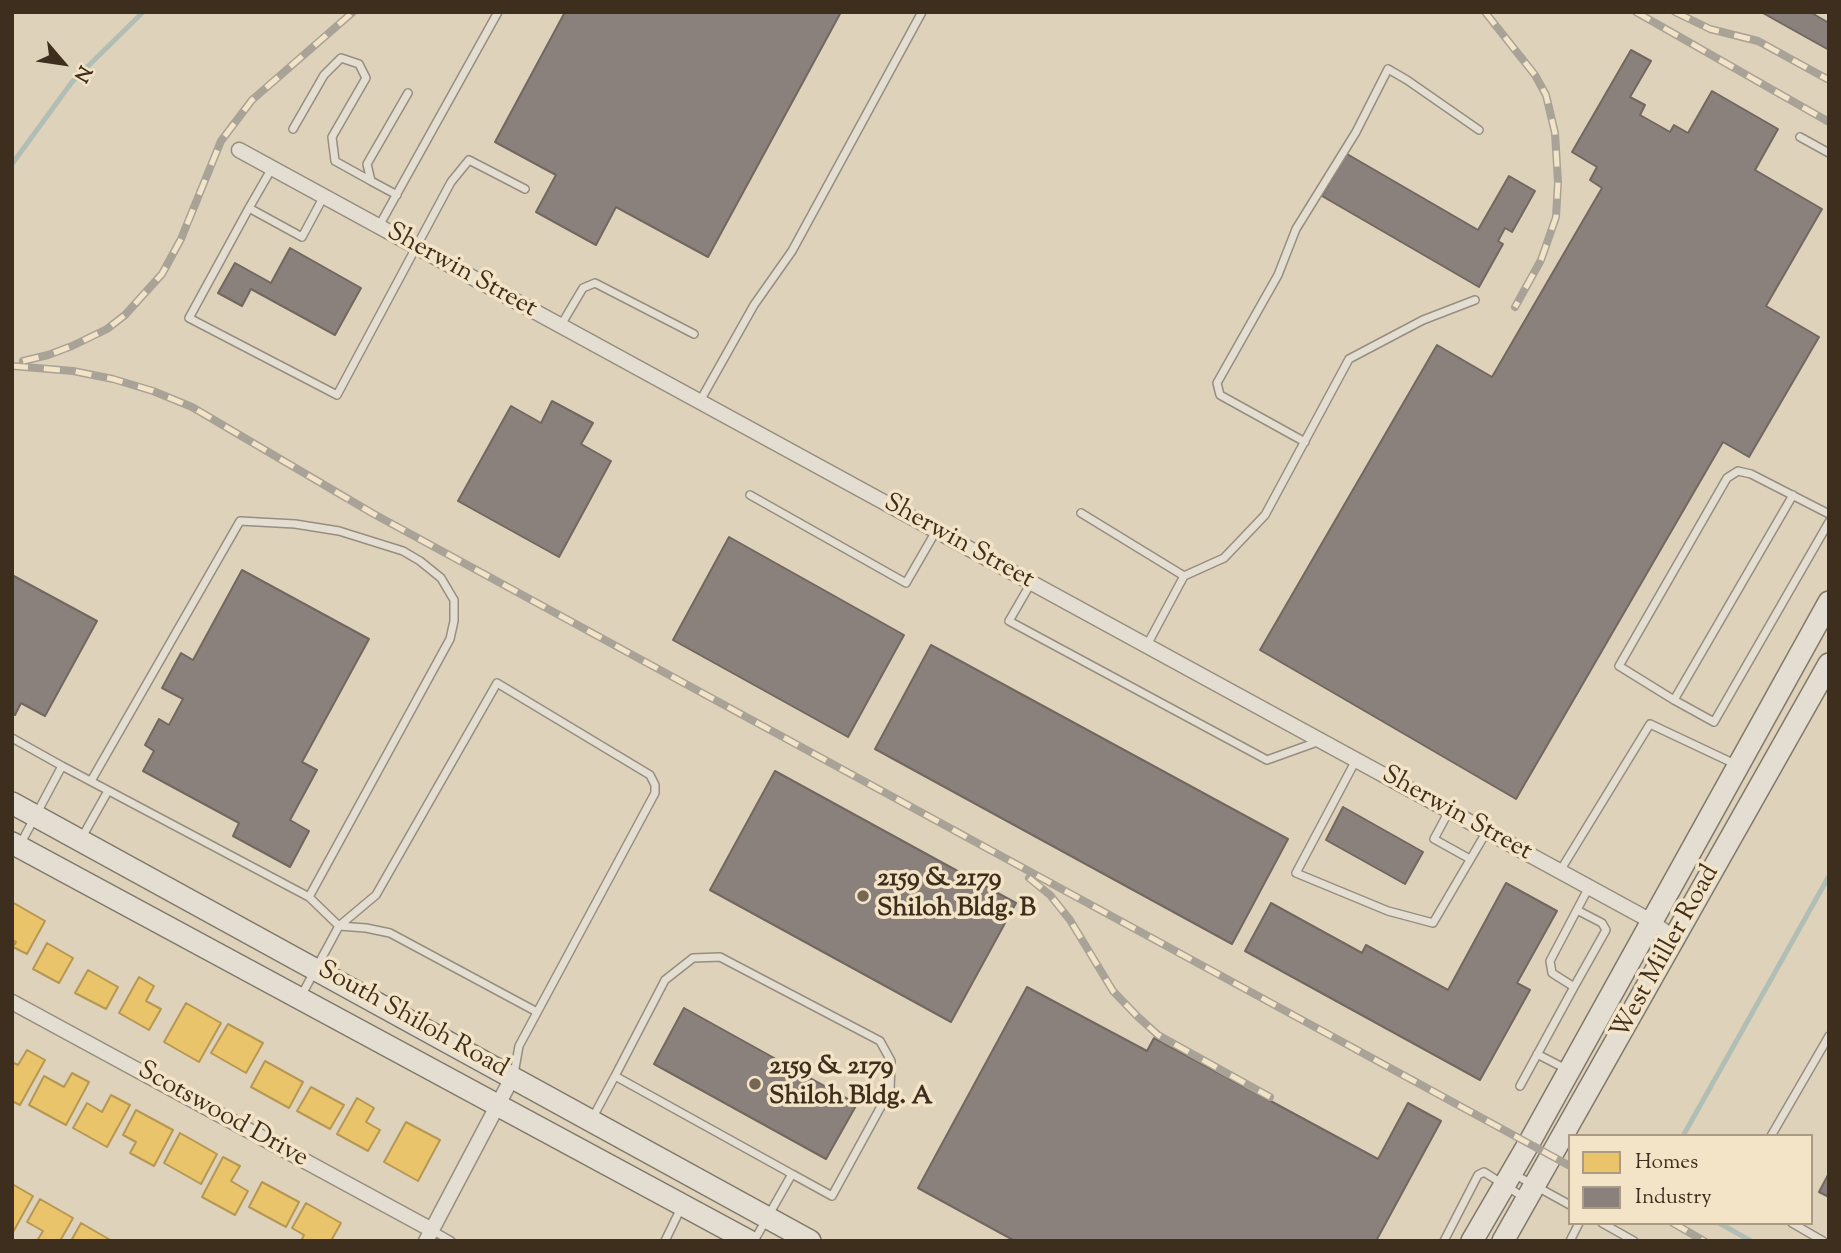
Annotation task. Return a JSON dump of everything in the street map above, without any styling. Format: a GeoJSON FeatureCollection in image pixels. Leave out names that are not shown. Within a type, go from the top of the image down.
{"type":"FeatureCollection","features":[{"type":"Feature","properties":{"kind":"main road","name":"West Miller Road"},"geometry":{"type":"LineString","coordinates":[[1508,1178],[1829,602]]}},
{"type":"Feature","properties":{"kind":"main road","name":"West Miller Road"},"geometry":{"type":"LineString","coordinates":[[1503,1241],[1829,664]]}},
{"type":"Feature","properties":{"kind":"main road","name":"South Shiloh Road"},"geometry":{"type":"LineString","coordinates":[[12,803],[810,1241]]}},
{"type":"Feature","properties":{"kind":"main road","name":"South Shiloh Road"},"geometry":{"type":"LineString","coordinates":[[15,845],[751,1241]]}},
{"type":"Feature","properties":{"kind":"main road"},"geometry":{"type":"LineString","coordinates":[[1472,1241],[1508,1178]]}},
{"type":"Feature","properties":{"kind":"street","name":"Sherwin Street"},"geometry":{"type":"LineString","coordinates":[[239,150],[1560,871],[1651,921],[1675,939]]}},
{"type":"Feature","properties":{"kind":"street","name":"Scotswood Drive"},"geometry":{"type":"LineString","coordinates":[[12,1002],[429,1236]]}},
{"type":"Feature","properties":{"kind":"street"},"geometry":{"type":"LineString","coordinates":[[429,1236],[513,1076]]}},
{"type":"Feature","properties":{"kind":"lane"},"geometry":{"type":"LineString","coordinates":[[379,227],[498,12]]}},
{"type":"Feature","properties":{"kind":"lane"},"geometry":{"type":"LineString","coordinates":[[700,402],[754,305],[792,251],[922,12]]}},
{"type":"Feature","properties":{"kind":"lane"},"geometry":{"type":"LineString","coordinates":[[293,129],[324,75],[341,58],[359,64],[366,78],[332,137],[335,161],[397,195]]}},
{"type":"Feature","properties":{"kind":"lane"},"geometry":{"type":"LineString","coordinates":[[1305,442],[1220,395],[1217,383],[1278,275],[1296,229],[1356,132],[1388,69],[1479,130]]}},
{"type":"Feature","properties":{"kind":"lane"},"geometry":{"type":"LineString","coordinates":[[371,181],[367,164],[408,93]]}},
{"type":"Feature","properties":{"kind":"lane"},"geometry":{"type":"LineString","coordinates":[[1800,137],[1829,153]]}},
{"type":"Feature","properties":{"kind":"lane"},"geometry":{"type":"LineString","coordinates":[[271,168],[189,318],[337,395],[451,182],[469,160],[525,189]]}},
{"type":"Feature","properties":{"kind":"lane"},"geometry":{"type":"LineString","coordinates":[[249,208],[302,237],[324,197]]}},
{"type":"Feature","properties":{"kind":"lane"},"geometry":{"type":"LineString","coordinates":[[561,326],[583,288],[595,283],[694,334]]}},
{"type":"Feature","properties":{"kind":"lane"},"geometry":{"type":"LineString","coordinates":[[1147,646],[1184,576],[1224,558],[1265,515],[1349,359],[1423,320],[1475,300]]}},
{"type":"Feature","properties":{"kind":"lane"},"geometry":{"type":"LineString","coordinates":[[1829,514],[1751,474],[1738,471],[1727,478],[1619,666],[1714,722],[1829,522]]}},
{"type":"Feature","properties":{"kind":"lane"},"geometry":{"type":"LineString","coordinates":[[750,495],[906,583],[936,531]]}},
{"type":"Feature","properties":{"kind":"lane"},"geometry":{"type":"LineString","coordinates":[[1674,700],[1793,495]]}},
{"type":"Feature","properties":{"kind":"lane"},"geometry":{"type":"LineString","coordinates":[[1081,513],[1184,576]]}},
{"type":"Feature","properties":{"kind":"lane"},"geometry":{"type":"LineString","coordinates":[[91,782],[240,521],[295,524],[339,531],[403,551],[441,578],[454,600],[454,621],[450,639],[309,897]]}},
{"type":"Feature","properties":{"kind":"lane"},"geometry":{"type":"LineString","coordinates":[[1031,583],[1009,621],[1267,760],[1321,741]]}},
{"type":"Feature","properties":{"kind":"lane"},"geometry":{"type":"LineString","coordinates":[[300,998],[339,926],[376,895],[496,683],[650,775],[655,785],[655,793],[519,1046],[513,1076]]}},
{"type":"Feature","properties":{"kind":"lane"},"geometry":{"type":"LineString","coordinates":[[1560,871],[1650,724],[1738,765]]}},
{"type":"Feature","properties":{"kind":"lane"},"geometry":{"type":"LineString","coordinates":[[12,738],[309,897],[339,926],[390,933],[537,1012]]}},
{"type":"Feature","properties":{"kind":"lane"},"geometry":{"type":"LineString","coordinates":[[1356,760],[1296,873],[1388,911],[1433,923],[1487,831]]}},
{"type":"Feature","properties":{"kind":"lane"},"geometry":{"type":"LineString","coordinates":[[15,845],[36,816],[62,766]]}},
{"type":"Feature","properties":{"kind":"lane"},"geometry":{"type":"LineString","coordinates":[[80,840],[108,790]]}},
{"type":"Feature","properties":{"kind":"lane"},"geometry":{"type":"LineString","coordinates":[[1449,811],[1434,839],[1470,859]]}},
{"type":"Feature","properties":{"kind":"lane"},"geometry":{"type":"LineString","coordinates":[[1574,987],[1552,973],[1550,961],[1589,887]]}},
{"type":"Feature","properties":{"kind":"lane"},"geometry":{"type":"LineString","coordinates":[[1520,1086],[1606,930],[1602,923],[1577,909]]}},
{"type":"Feature","properties":{"kind":"lane"},"geometry":{"type":"LineString","coordinates":[[591,1119],[665,980],[693,958],[720,957],[880,1041],[891,1061],[890,1090],[832,1196],[615,1076]]}},
{"type":"Feature","properties":{"kind":"lane"},"geometry":{"type":"LineString","coordinates":[[1772,1134],[1829,1036]]}},
{"type":"Feature","properties":{"kind":"lane"},"geometry":{"type":"LineString","coordinates":[[1537,1054],[1569,1070]]}},
{"type":"Feature","properties":{"kind":"lane"},"geometry":{"type":"LineString","coordinates":[[1444,1241],[1478,1175],[1484,1172],[1508,1178],[1531,1192],[1568,1204]]}},
{"type":"Feature","properties":{"kind":"lane"},"geometry":{"type":"LineString","coordinates":[[751,1241],[792,1174]]}},
{"type":"Feature","properties":{"kind":"lane"},"geometry":{"type":"LineString","coordinates":[[1508,1178],[1531,1192]]}},
{"type":"Feature","properties":{"kind":"lane"},"geometry":{"type":"LineString","coordinates":[[665,1241],[682,1205]]}},
{"type":"Feature","properties":{"kind":"lane"},"geometry":{"type":"LineString","coordinates":[[1570,1241],[1578,1225]]}},
{"type":"Feature","properties":{"kind":"lane"},"geometry":{"type":"LineString","coordinates":[[1606,1225],[1634,1241]]}},
{"type":"Feature","properties":{"kind":"lane"},"geometry":{"type":"LineString","coordinates":[[1796,1225],[1824,1241]]}},
{"type":"Feature","properties":{"kind":"lane"},"geometry":{"type":"LineString","coordinates":[[429,1236],[452,1241]]}},
{"type":"Feature","properties":{"kind":"building: Homes"},"geometry":{"type":"Polygon","coordinates":[[[12,902],[45,921],[27,954],[13,947],[16,942],[12,940],[12,902]]]}},
{"type":"Feature","properties":{"kind":"building: Homes"},"geometry":{"type":"Polygon","coordinates":[[[47,943],[73,958],[59,983],[33,969],[47,943]]]}},
{"type":"Feature","properties":{"kind":"building: Homes"},"geometry":{"type":"Polygon","coordinates":[[[88,970],[118,987],[106,1009],[75,993],[88,970]]]}},
{"type":"Feature","properties":{"kind":"building: Homes"},"geometry":{"type":"Polygon","coordinates":[[[139,977],[154,986],[146,1001],[161,1009],[149,1030],[119,1013],[139,977]]]}},
{"type":"Feature","properties":{"kind":"building: Homes"},"geometry":{"type":"Polygon","coordinates":[[[186,1003],[221,1023],[199,1062],[164,1042],[186,1003]]]}},
{"type":"Feature","properties":{"kind":"building: Homes"},"geometry":{"type":"Polygon","coordinates":[[[228,1024],[263,1043],[246,1073],[211,1053],[228,1024]]]}},
{"type":"Feature","properties":{"kind":"building: Homes"},"geometry":{"type":"Polygon","coordinates":[[[27,1050],[45,1060],[20,1105],[12,1101],[12,1062],[18,1065],[27,1050]]]}},
{"type":"Feature","properties":{"kind":"building: Homes"},"geometry":{"type":"Polygon","coordinates":[[[265,1061],[303,1082],[289,1108],[251,1087],[265,1061]]]}},
{"type":"Feature","properties":{"kind":"building: Homes"},"geometry":{"type":"Polygon","coordinates":[[[72,1073],[89,1082],[66,1125],[29,1105],[44,1076],[64,1087],[72,1073]]]}},
{"type":"Feature","properties":{"kind":"building: Homes"},"geometry":{"type":"Polygon","coordinates":[[[311,1087],[344,1105],[330,1129],[297,1111],[311,1087]]]}},
{"type":"Feature","properties":{"kind":"building: Homes"},"geometry":{"type":"Polygon","coordinates":[[[111,1095],[130,1105],[107,1147],[73,1128],[87,1103],[102,1112],[111,1095]]]}},
{"type":"Feature","properties":{"kind":"building: Homes"},"geometry":{"type":"Polygon","coordinates":[[[357,1098],[374,1108],[366,1122],[380,1130],[368,1151],[337,1134],[357,1098]]]}},
{"type":"Feature","properties":{"kind":"building: Homes"},"geometry":{"type":"Polygon","coordinates":[[[136,1110],[173,1130],[154,1166],[130,1153],[136,1142],[123,1135],[136,1110]]]}},
{"type":"Feature","properties":{"kind":"building: Homes"},"geometry":{"type":"Polygon","coordinates":[[[406,1122],[440,1140],[418,1181],[384,1162],[406,1122]]]}},
{"type":"Feature","properties":{"kind":"building: Homes"},"geometry":{"type":"Polygon","coordinates":[[[180,1133],[217,1154],[201,1184],[164,1163],[180,1133]]]}},
{"type":"Feature","properties":{"kind":"building: Homes"},"geometry":{"type":"Polygon","coordinates":[[[223,1157],[240,1166],[231,1181],[248,1191],[235,1215],[202,1197],[223,1157]]]}},
{"type":"Feature","properties":{"kind":"building: Homes"},"geometry":{"type":"Polygon","coordinates":[[[262,1182],[299,1202],[286,1227],[249,1207],[262,1182]]]}},
{"type":"Feature","properties":{"kind":"building: Homes"},"geometry":{"type":"Polygon","coordinates":[[[12,1184],[33,1196],[12,1234],[12,1184]]]}},
{"type":"Feature","properties":{"kind":"building: Homes"},"geometry":{"type":"Polygon","coordinates":[[[40,1199],[73,1218],[60,1241],[37,1241],[43,1231],[27,1222],[40,1199]]]}},
{"type":"Feature","properties":{"kind":"building: Homes"},"geometry":{"type":"Polygon","coordinates":[[[306,1203],[341,1223],[331,1241],[301,1241],[304,1235],[292,1228],[306,1203]]]}},
{"type":"Feature","properties":{"kind":"building: Homes"},"geometry":{"type":"Polygon","coordinates":[[[81,1223],[112,1241],[71,1241],[81,1223]]]}},
{"type":"Feature","properties":{"kind":"building: Industry"},"geometry":{"type":"Polygon","coordinates":[[[565,12],[841,12],[708,257],[616,207],[596,245],[536,212],[556,175],[495,142],[565,12]]]}},
{"type":"Feature","properties":{"kind":"building: Industry"},"geometry":{"type":"Polygon","coordinates":[[[1761,12],[1810,12],[1829,23],[1829,50],[1761,12]]]}},
{"type":"Feature","properties":{"kind":"building: Industry"},"geometry":{"type":"Polygon","coordinates":[[[1631,50],[1651,61],[1630,97],[1645,105],[1640,115],[1670,132],[1674,125],[1688,133],[1712,91],[1778,129],[1755,170],[1822,209],[1766,306],[1819,337],[1749,457],[1723,442],[1516,799],[1260,650],[1437,345],[1492,377],[1602,188],[1590,180],[1597,167],[1572,152],[1631,50]]]}},
{"type":"Feature","properties":{"kind":"building: Industry"},"geometry":{"type":"Polygon","coordinates":[[[1347,154],[1478,230],[1509,176],[1535,191],[1512,232],[1505,228],[1498,241],[1503,244],[1479,287],[1322,196],[1347,154]]]}},
{"type":"Feature","properties":{"kind":"building: Industry"},"geometry":{"type":"Polygon","coordinates":[[[290,248],[361,288],[335,335],[251,289],[242,306],[218,293],[235,263],[271,283],[290,248]]]}},
{"type":"Feature","properties":{"kind":"building: Industry"},"geometry":{"type":"Polygon","coordinates":[[[552,401],[593,423],[581,444],[611,461],[559,557],[458,501],[511,406],[541,423],[552,401]]]}},
{"type":"Feature","properties":{"kind":"building: Industry"},"geometry":{"type":"Polygon","coordinates":[[[729,537],[904,635],[848,737],[673,640],[729,537]]]}},
{"type":"Feature","properties":{"kind":"building: Industry"},"geometry":{"type":"Polygon","coordinates":[[[242,570],[369,639],[302,762],[317,770],[290,820],[309,831],[290,867],[233,836],[239,823],[143,771],[154,751],[145,745],[159,719],[169,725],[183,699],[162,688],[181,653],[193,660],[242,570]]]}},
{"type":"Feature","properties":{"kind":"building: Industry"},"geometry":{"type":"Polygon","coordinates":[[[12,575],[97,621],[45,716],[21,703],[15,715],[12,714],[12,575]]]}},
{"type":"Feature","properties":{"kind":"building: Industry"},"geometry":{"type":"Polygon","coordinates":[[[931,645],[1288,839],[1232,944],[875,749],[931,645]]]}},
{"type":"Feature","properties":{"kind":"building: Industry","name":"2159 & 2179 Shiloh Bldg. B"},"geometry":{"type":"Polygon","coordinates":[[[775,771],[1016,903],[951,1022],[710,890],[775,771]]]}},
{"type":"Feature","properties":{"kind":"building: Industry"},"geometry":{"type":"Polygon","coordinates":[[[1343,807],[1423,852],[1405,884],[1326,840],[1343,807]]]}},
{"type":"Feature","properties":{"kind":"building: Industry"},"geometry":{"type":"Polygon","coordinates":[[[1506,883],[1557,911],[1517,983],[1530,990],[1480,1080],[1245,951],[1271,903],[1362,953],[1366,945],[1448,990],[1506,883]]]}},
{"type":"Feature","properties":{"kind":"building: Industry"},"geometry":{"type":"Polygon","coordinates":[[[1027,987],[1147,1051],[1154,1038],[1378,1159],[1408,1103],[1441,1121],[1376,1241],[1015,1241],[918,1188],[1027,987]]]}},
{"type":"Feature","properties":{"kind":"building: Industry","name":"2159 & 2179 Shiloh Bldg. A"},"geometry":{"type":"Polygon","coordinates":[[[684,1008],[857,1104],[826,1159],[654,1064],[684,1008]]]}},
{"type":"Feature","properties":{"kind":"building: Industry"},"geometry":{"type":"Polygon","coordinates":[[[1829,1173],[1829,1197],[1819,1192],[1829,1173]]]}},
{"type":"Feature","properties":{"kind":"waterway"},"geometry":{"type":"LineString","coordinates":[[12,164],[72,82],[143,12]]}},
{"type":"Feature","properties":{"kind":"waterway"},"geometry":{"type":"LineString","coordinates":[[1684,1134],[1829,876]]}},
{"type":"Feature","properties":{"kind":"waterway"},"geometry":{"type":"LineString","coordinates":[[1723,1225],[1751,1241]]}},
{"type":"Feature","properties":{"kind":"railway"},"geometry":{"type":"LineString","coordinates":[[23,361],[72,346],[107,329],[125,315],[162,274],[181,239],[221,141],[252,100],[353,12]]}},
{"type":"Feature","properties":{"kind":"railway"},"geometry":{"type":"LineString","coordinates":[[1485,12],[1535,75],[1546,95],[1555,133],[1558,182],[1556,217],[1541,260],[1515,307]]}},
{"type":"Feature","properties":{"kind":"railway"},"geometry":{"type":"LineString","coordinates":[[1636,12],[1829,122]]}},
{"type":"Feature","properties":{"kind":"railway"},"geometry":{"type":"LineString","coordinates":[[1675,12],[1710,29],[1758,41],[1829,80]]}},
{"type":"Feature","properties":{"kind":"railway"},"geometry":{"type":"LineString","coordinates":[[12,366],[73,371],[113,379],[192,407],[372,513],[1568,1165]]}},
{"type":"Feature","properties":{"kind":"railway"},"geometry":{"type":"LineString","coordinates":[[1029,878],[1050,895],[1070,920],[1113,991],[1137,1016],[1158,1035],[1270,1097]]}},
{"type":"Feature","properties":{"kind":"railway"},"geometry":{"type":"LineString","coordinates":[[1676,1225],[1704,1241]]}},
{"type":"Feature","properties":{"kind":"place","name":"2159 & 2179 Shiloh Bldg. B"},"geometry":{"type":"Point","coordinates":[863,896]}},
{"type":"Feature","properties":{"kind":"place","name":"2159 & 2179 Shiloh Bldg. A"},"geometry":{"type":"Point","coordinates":[755,1084]}}]}
